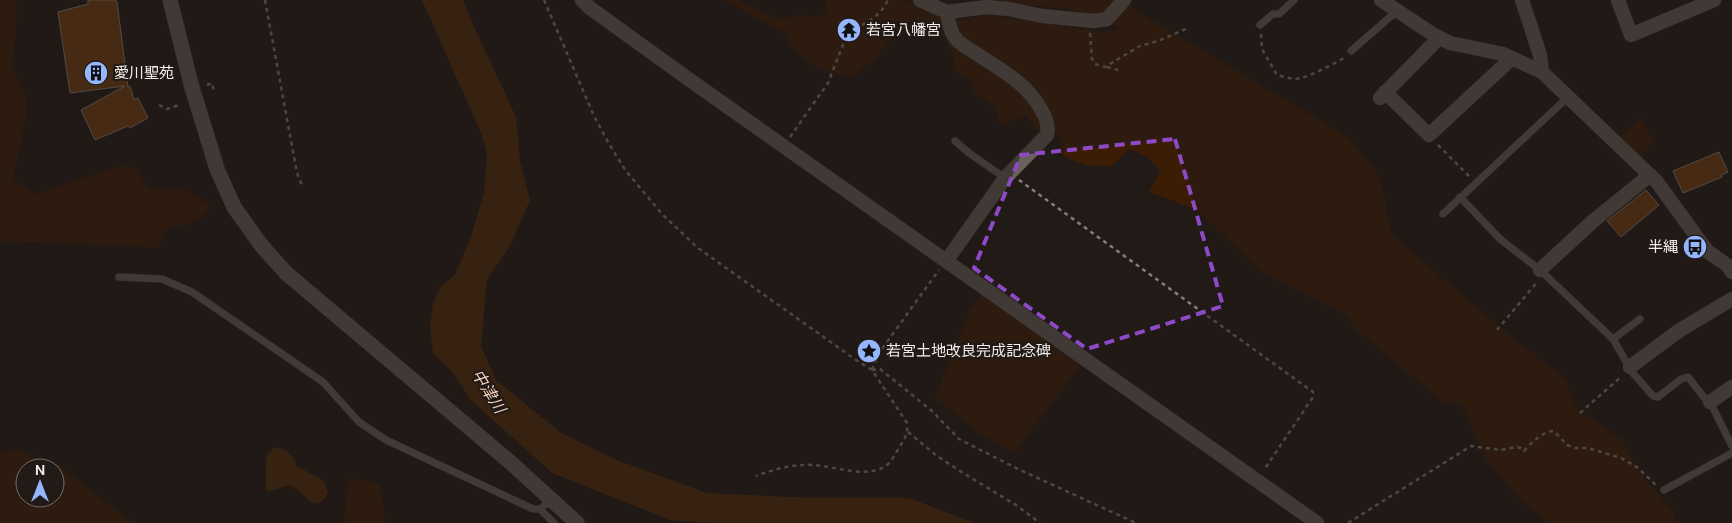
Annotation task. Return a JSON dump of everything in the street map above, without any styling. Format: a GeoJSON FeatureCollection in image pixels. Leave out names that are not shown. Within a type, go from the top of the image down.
{"type":"FeatureCollection","features":[{"type":"Feature","properties":{"kind":"street"},"geometry":{"type":"LineString","coordinates":[[170,0],[190,84],[218,169],[234,207],[260,245],[286,273],[503,456],[545,505],[577,523]]}},
{"type":"Feature","properties":{"kind":"street"},"geometry":{"type":"LineString","coordinates":[[582,0],[671,66],[1317,523]]}},
{"type":"Feature","properties":{"kind":"street"},"geometry":{"type":"LineString","coordinates":[[920,0],[947,12],[986,7],[1090,21],[1107,19],[1124,0]]}},
{"type":"Feature","properties":{"kind":"street"},"geometry":{"type":"LineString","coordinates":[[1381,0],[1439,38],[1461,47],[1488,51],[1511,58],[1542,72],[1650,175],[1707,251],[1730,267]]}},
{"type":"Feature","properties":{"kind":"street"},"geometry":{"type":"LineString","coordinates":[[1522,0],[1540,55],[1542,72]]}},
{"type":"Feature","properties":{"kind":"street"},"geometry":{"type":"LineString","coordinates":[[1618,0],[1631,35],[1714,0]]}},
{"type":"Feature","properties":{"kind":"street"},"geometry":{"type":"LineString","coordinates":[[946,260],[1007,176],[1047,134],[1048,121],[1036,100],[1018,81],[957,40],[948,24],[947,12]]}},
{"type":"Feature","properties":{"kind":"street"},"geometry":{"type":"LineString","coordinates":[[1439,38],[1382,95],[1429,135],[1457,103],[1511,58]]}},
{"type":"Feature","properties":{"kind":"street"},"geometry":{"type":"LineString","coordinates":[[1542,272],[1592,222],[1650,175]]}},
{"type":"Feature","properties":{"kind":"street"},"geometry":{"type":"LineString","coordinates":[[1630,368],[1680,330],[1732,298]]}},
{"type":"Feature","properties":{"kind":"street"},"geometry":{"type":"LineString","coordinates":[[1710,402],[1732,387]]}},
{"type":"Feature","properties":{"kind":"lane"},"geometry":{"type":"LineString","coordinates":[[1260,25],[1273,14],[1279,14],[1294,0]]}},
{"type":"Feature","properties":{"kind":"lane"},"geometry":{"type":"LineString","coordinates":[[1351,51],[1398,11]]}},
{"type":"Feature","properties":{"kind":"lane"},"geometry":{"type":"LineString","coordinates":[[1443,214],[1568,97]]}},
{"type":"Feature","properties":{"kind":"lane"},"geometry":{"type":"LineString","coordinates":[[955,141],[969,153],[1007,176]]}},
{"type":"Feature","properties":{"kind":"lane"},"geometry":{"type":"LineString","coordinates":[[1460,197],[1486,227],[1542,272],[1613,338],[1630,368],[1653,396],[1658,396],[1681,379],[1688,377],[1706,400],[1710,402],[1732,446]]}},
{"type":"Feature","properties":{"kind":"lane"},"geometry":{"type":"LineString","coordinates":[[120,277],[162,279],[192,292],[323,382],[359,422],[386,440],[533,509],[545,505],[554,523]]}},
{"type":"Feature","properties":{"kind":"lane"},"geometry":{"type":"LineString","coordinates":[[1613,338],[1640,319]]}},
{"type":"Feature","properties":{"kind":"lane"},"geometry":{"type":"LineString","coordinates":[[1664,490],[1732,453]]}},
{"type":"Feature","properties":{"kind":"path"},"geometry":{"type":"LineString","coordinates":[[266,0],[297,173],[303,188]]}},
{"type":"Feature","properties":{"kind":"path"},"geometry":{"type":"LineString","coordinates":[[544,0],[594,116],[609,144],[626,171],[662,214],[698,248],[872,370],[906,422],[908,432],[937,456],[1016,505],[1040,523]]}},
{"type":"Feature","properties":{"kind":"path"},"geometry":{"type":"LineString","coordinates":[[862,25],[875,18],[883,10],[888,0]]}},
{"type":"Feature","properties":{"kind":"path"},"geometry":{"type":"LineString","coordinates":[[1090,21],[1092,59],[1095,64],[1118,70]]}},
{"type":"Feature","properties":{"kind":"path"},"geometry":{"type":"LineString","coordinates":[[1260,25],[1262,49],[1277,75],[1303,78],[1326,66],[1337,64],[1351,51]]}},
{"type":"Feature","properties":{"kind":"path"},"geometry":{"type":"LineString","coordinates":[[1106,67],[1140,46],[1158,41],[1186,29]]}},
{"type":"Feature","properties":{"kind":"path"},"geometry":{"type":"LineString","coordinates":[[784,145],[828,83],[846,37]]}},
{"type":"Feature","properties":{"kind":"path"},"geometry":{"type":"LineString","coordinates":[[208,90],[206,84],[212,83],[214,92]]}},
{"type":"Feature","properties":{"kind":"path"},"geometry":{"type":"LineString","coordinates":[[159,105],[167,109],[179,105]]}},
{"type":"Feature","properties":{"kind":"path"},"geometry":{"type":"LineString","coordinates":[[1429,135],[1476,182]]}},
{"type":"Feature","properties":{"kind":"path"},"geometry":{"type":"LineString","coordinates":[[1007,176],[1313,392],[1312,397],[1257,481]]}},
{"type":"Feature","properties":{"kind":"path"},"geometry":{"type":"LineString","coordinates":[[872,370],[879,353],[946,260]]}},
{"type":"Feature","properties":{"kind":"path"},"geometry":{"type":"LineString","coordinates":[[1497,330],[1542,272]]}},
{"type":"Feature","properties":{"kind":"path"},"geometry":{"type":"LineString","coordinates":[[1580,412],[1630,368]]}},
{"type":"Feature","properties":{"kind":"path"},"geometry":{"type":"LineString","coordinates":[[872,370],[880,369],[932,411],[965,442],[1018,469],[1136,523]]}},
{"type":"Feature","properties":{"kind":"path"},"geometry":{"type":"LineString","coordinates":[[1348,523],[1471,446],[1501,450],[1516,447],[1524,451],[1532,442],[1549,431],[1554,431],[1567,445],[1588,448],[1620,458],[1637,467],[1664,490]]}},
{"type":"Feature","properties":{"kind":"path"},"geometry":{"type":"LineString","coordinates":[[756,476],[781,468],[804,466],[872,471],[886,466],[892,460],[908,432]]}},
{"type":"Feature","properties":{"kind":"highlighted area"},"geometry":{"type":"Polygon","coordinates":[[[1175,139],[1223,306],[1087,349],[974,268],[1021,155],[1175,139]]]}},
{"type":"Feature","properties":{"kind":"shaded area"},"geometry":{"type":"Polygon","coordinates":[[[0,0],[17,0],[16,33],[12,65],[26,98],[25,123],[13,179],[35,194],[120,166],[137,168],[148,189],[184,189],[211,205],[208,211],[192,222],[166,229],[158,248],[2,241],[0,243],[0,0]]]}},
{"type":"Feature","properties":{"kind":"shaded area"},"geometry":{"type":"Polygon","coordinates":[[[725,0],[740,0],[778,19],[801,15],[820,18],[827,9],[825,0],[902,0],[955,21],[986,15],[1101,32],[1121,29],[1104,16],[1062,8],[1005,4],[1002,0],[1118,0],[1347,136],[1379,175],[1392,235],[1509,335],[1566,379],[1576,407],[1623,441],[1639,472],[1673,511],[1676,523],[1548,523],[1519,498],[1486,459],[1462,405],[1442,401],[1354,328],[1350,317],[1264,274],[1197,210],[1149,192],[1160,172],[1148,157],[1129,149],[1112,166],[1087,166],[1063,156],[1059,135],[1034,129],[1027,116],[1001,125],[994,106],[973,92],[972,81],[953,70],[953,57],[946,38],[912,21],[895,32],[876,59],[853,76],[837,74],[816,67],[790,46],[787,35],[725,0]]]}},
{"type":"Feature","properties":{"kind":"shaded area"},"geometry":{"type":"Polygon","coordinates":[[[1640,118],[1655,142],[1637,158],[1617,140],[1640,118]]]}},
{"type":"Feature","properties":{"kind":"shaded area"},"geometry":{"type":"Polygon","coordinates":[[[982,294],[1081,365],[1014,453],[980,434],[935,397],[970,309],[982,294]]]}},
{"type":"Feature","properties":{"kind":"shaded area"},"geometry":{"type":"Polygon","coordinates":[[[15,449],[40,458],[15,458],[15,508],[65,508],[65,470],[133,523],[0,523],[0,453],[15,449]]]}},
{"type":"Feature","properties":{"kind":"shaded area"},"geometry":{"type":"Polygon","coordinates":[[[349,477],[380,485],[386,523],[344,523],[349,477]]]}},
{"type":"Feature","properties":{"kind":"water","name":"中津川"},"geometry":{"type":"Polygon","coordinates":[[[422,0],[463,0],[516,117],[520,161],[530,200],[509,248],[487,279],[481,346],[496,380],[561,433],[614,459],[707,493],[787,497],[909,498],[974,523],[716,523],[670,520],[552,473],[471,400],[453,373],[433,353],[430,327],[433,304],[440,287],[455,275],[471,236],[484,194],[487,154],[482,135],[422,0]]]}},
{"type":"Feature","properties":{"kind":"water"},"geometry":{"type":"Polygon","coordinates":[[[275,447],[285,450],[293,457],[297,466],[323,480],[328,493],[321,502],[314,503],[289,485],[271,491],[266,490],[266,458],[275,447]]]}},
{"type":"Feature","properties":{"kind":"building","name":"愛川聖苑"},"geometry":{"type":"Polygon","coordinates":[[[88,0],[115,0],[117,2],[128,87],[130,86],[134,100],[138,98],[148,118],[130,128],[128,126],[95,140],[81,110],[125,86],[70,93],[58,12],[88,4],[88,0]]]}},
{"type":"Feature","properties":{"kind":"building"},"geometry":{"type":"Polygon","coordinates":[[[1719,152],[1728,172],[1721,175],[1722,177],[1683,193],[1673,171],[1719,152]]]}},
{"type":"Feature","properties":{"kind":"building"},"geometry":{"type":"Polygon","coordinates":[[[1646,190],[1659,205],[1621,237],[1607,221],[1646,190]]]}},
{"type":"Feature","properties":{"kind":"place","name":"若宮八幡宮"},"geometry":{"type":"Point","coordinates":[849,30]}},
{"type":"Feature","properties":{"kind":"place","name":"愛川聖苑"},"geometry":{"type":"Point","coordinates":[96,73]}},
{"type":"Feature","properties":{"kind":"place","name":"半縄"},"geometry":{"type":"Point","coordinates":[1695,247]}},
{"type":"Feature","properties":{"kind":"place","name":"若宮土地改良完成記念碑"},"geometry":{"type":"Point","coordinates":[869,351]}}]}
